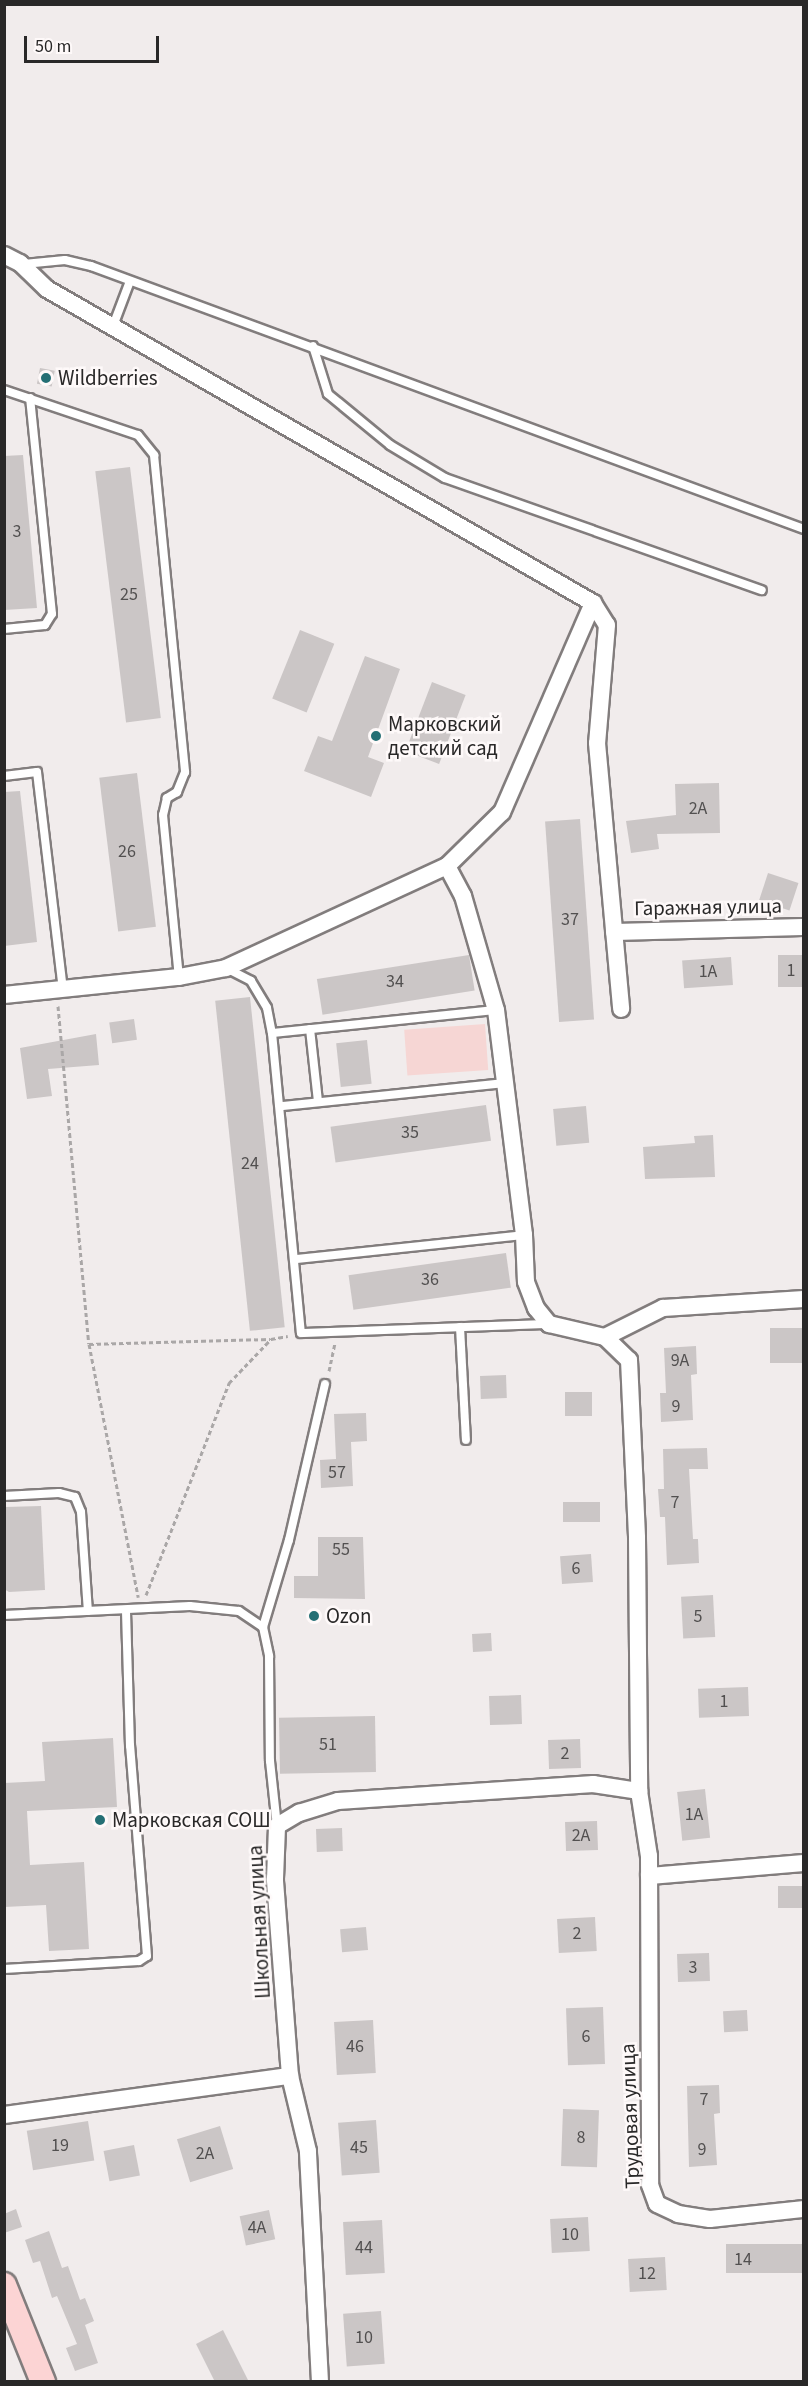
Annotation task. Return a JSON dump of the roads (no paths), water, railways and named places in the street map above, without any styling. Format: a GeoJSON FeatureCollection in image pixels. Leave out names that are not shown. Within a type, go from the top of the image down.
{"type":"FeatureCollection","features":[{"type":"Feature","properties":{"kind":"street"},"geometry":{"type":"LineString","coordinates":[[4,255],[12,264],[47,289],[593,603],[607,625],[597,743],[621,1009]]}},
{"type":"Feature","properties":{"kind":"street"},"geometry":{"type":"LineString","coordinates":[[4,995],[179,977],[226,968],[447,866],[502,812],[593,603]]}},
{"type":"Feature","properties":{"kind":"street"},"geometry":{"type":"LineString","coordinates":[[447,866],[463,896],[496,1010],[524,1235],[526,1282],[536,1308],[549,1324],[605,1336],[629,1360],[632,1377],[639,1791],[649,1876],[804,1863]]}},
{"type":"Feature","properties":{"kind":"street","name":"Гаражная улица"},"geometry":{"type":"LineString","coordinates":[[614,932],[804,927]]}},
{"type":"Feature","properties":{"kind":"street"},"geometry":{"type":"LineString","coordinates":[[605,1336],[663,1308],[804,1299]]}},
{"type":"Feature","properties":{"kind":"street","name":"Школьная улица"},"geometry":{"type":"LineString","coordinates":[[320,2382],[308,2151],[290,2076],[276,1879],[277,1826],[299,1813],[338,1801],[593,1784],[639,1791]]}},
{"type":"Feature","properties":{"kind":"street","name":"Трудовая улица"},"geometry":{"type":"LineString","coordinates":[[649,1876],[650,2185],[657,2204],[678,2214],[710,2219],[804,2209]]}},
{"type":"Feature","properties":{"kind":"street"},"geometry":{"type":"LineString","coordinates":[[4,2115],[290,2076]]}},
{"type":"Feature","properties":{"kind":"street"},"geometry":{"type":"LineString","coordinates":[[4,2285],[43,2382]]}},
{"type":"Feature","properties":{"kind":"lane"},"geometry":{"type":"LineString","coordinates":[[12,264],[42,265],[65,260],[130,280],[804,529]]}},
{"type":"Feature","properties":{"kind":"lane"},"geometry":{"type":"LineString","coordinates":[[114,326],[130,280]]}},
{"type":"Feature","properties":{"kind":"lane"},"geometry":{"type":"LineString","coordinates":[[313,346],[328,394],[390,446],[445,478],[762,590]]}},
{"type":"Feature","properties":{"kind":"lane"},"geometry":{"type":"LineString","coordinates":[[4,390],[138,435],[154,455],[185,772],[177,792],[167,798],[163,815],[179,977]]}},
{"type":"Feature","properties":{"kind":"lane"},"geometry":{"type":"LineString","coordinates":[[4,629],[45,625],[52,614],[30,398]]}},
{"type":"Feature","properties":{"kind":"lane"},"geometry":{"type":"LineString","coordinates":[[4,776],[37,772],[60,989]]}},
{"type":"Feature","properties":{"kind":"lane"},"geometry":{"type":"LineString","coordinates":[[226,968],[251,981],[267,1008],[282,1106],[301,1333],[549,1324]]}},
{"type":"Feature","properties":{"kind":"lane"},"geometry":{"type":"LineString","coordinates":[[272,1033],[496,1010]]}},
{"type":"Feature","properties":{"kind":"lane"},"geometry":{"type":"LineString","coordinates":[[310,1029],[318,1102]]}},
{"type":"Feature","properties":{"kind":"lane"},"geometry":{"type":"LineString","coordinates":[[282,1106],[506,1083]]}},
{"type":"Feature","properties":{"kind":"lane"},"geometry":{"type":"LineString","coordinates":[[296,1259],[524,1235]]}},
{"type":"Feature","properties":{"kind":"lane"},"geometry":{"type":"LineString","coordinates":[[460,1327],[466,1440]]}},
{"type":"Feature","properties":{"kind":"lane"},"geometry":{"type":"LineString","coordinates":[[277,1826],[270,1761],[270,1656],[263,1627],[289,1540],[325,1384]]}},
{"type":"Feature","properties":{"kind":"lane"},"geometry":{"type":"LineString","coordinates":[[4,1496],[59,1493],[75,1497],[81,1512],[88,1611]]}},
{"type":"Feature","properties":{"kind":"lane"},"geometry":{"type":"LineString","coordinates":[[4,1615],[190,1606],[239,1611],[263,1627]]}},
{"type":"Feature","properties":{"kind":"lane"},"geometry":{"type":"LineString","coordinates":[[4,1969],[139,1960],[147,1956],[130,1746],[126,1610]]}},
{"type":"Feature","properties":{"kind":"place","name":"Wildberries"},"geometry":{"type":"Point","coordinates":[46,378]}},
{"type":"Feature","properties":{"kind":"place","name":"Марковский детский сад"},"geometry":{"type":"Point","coordinates":[376,736]}},
{"type":"Feature","properties":{"kind":"place","name":"Ozon"},"geometry":{"type":"Point","coordinates":[314,1616]}},
{"type":"Feature","properties":{"kind":"place","name":"Марковская СОШ"},"geometry":{"type":"Point","coordinates":[100,1820]}}]}
